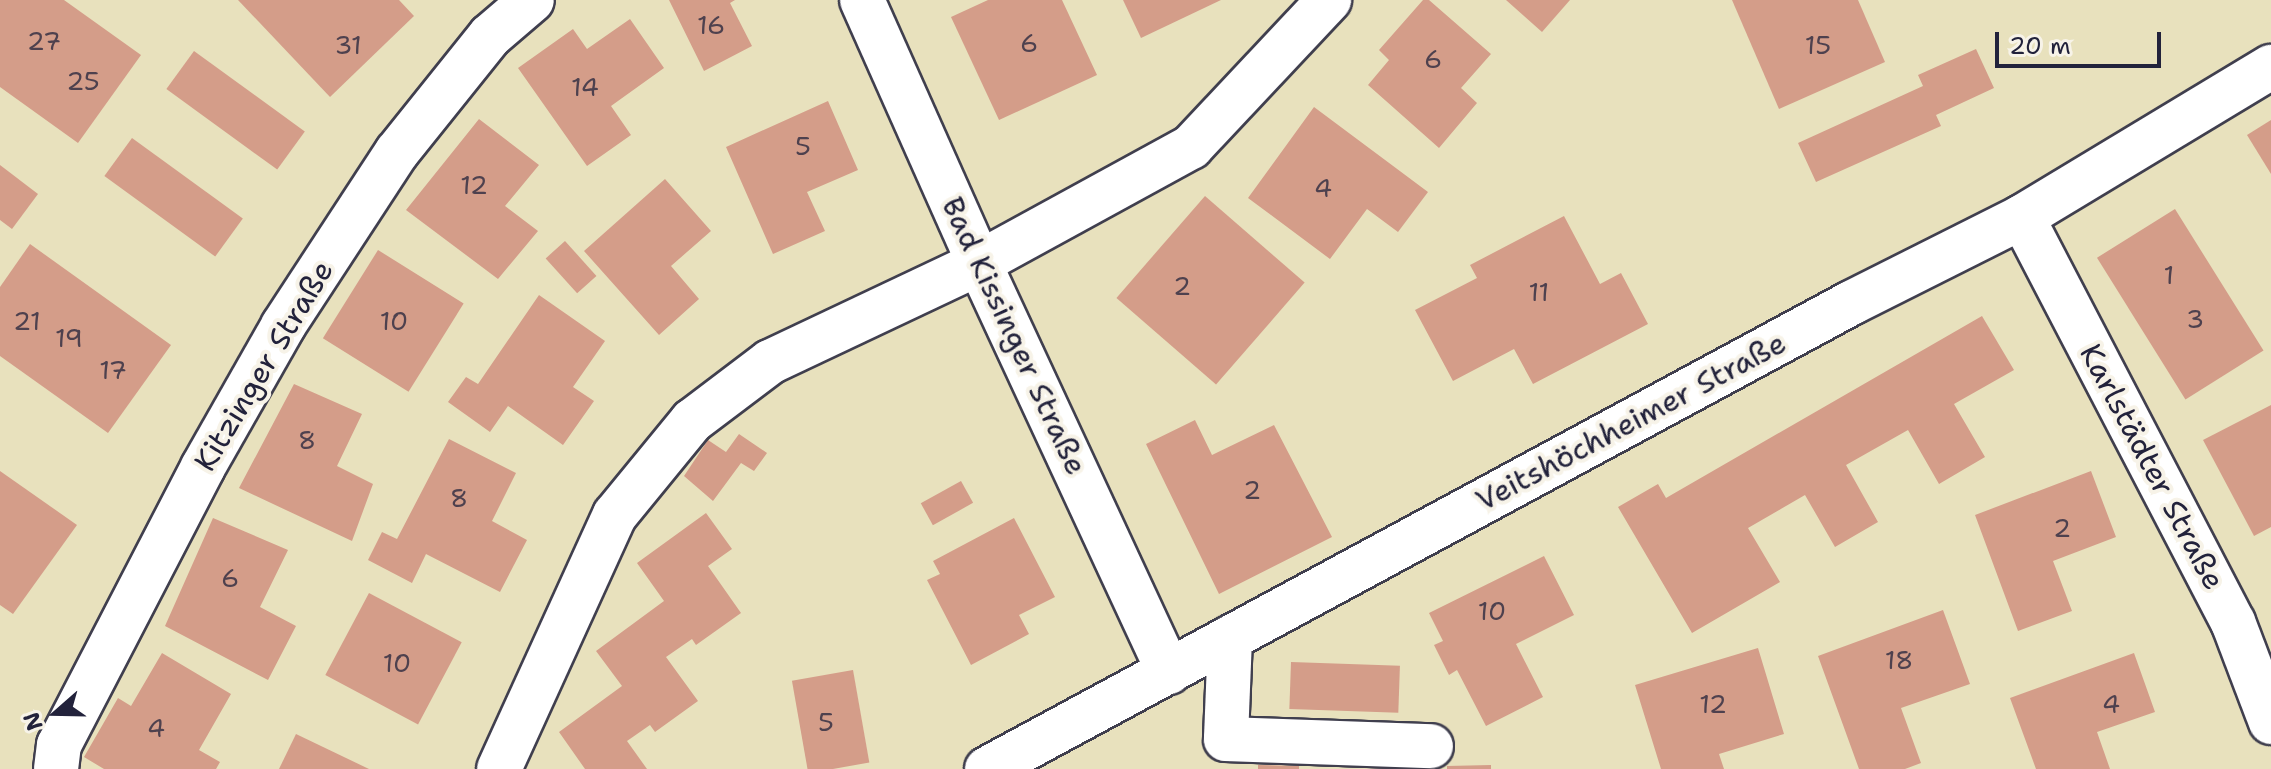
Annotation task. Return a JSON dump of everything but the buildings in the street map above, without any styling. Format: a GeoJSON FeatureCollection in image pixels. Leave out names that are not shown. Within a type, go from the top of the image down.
{"type":"FeatureCollection","features":[{"type":"Feature","properties":{"kind":"street","name":"Kitzinger Straße"},"geometry":{"type":"LineString","coordinates":[[56,769],[59,745],[203,467],[283,326],[397,152],[490,36],[532,0]]}},
{"type":"Feature","properties":{"kind":"street","name":"Bad Kissinger Straße"},"geometry":{"type":"LineString","coordinates":[[862,0],[979,263],[1169,672]]}},
{"type":"Feature","properties":{"kind":"street"},"geometry":{"type":"LineString","coordinates":[[499,769],[615,515],[692,421],[770,362],[979,263],[1191,147],[1329,0]]}},
{"type":"Feature","properties":{"kind":"street","name":"Veitshöchheimer Straße"},"geometry":{"type":"LineString","coordinates":[[987,769],[1851,303],[2022,217],[2271,67]]}},
{"type":"Feature","properties":{"kind":"street","name":"Karlstädter Straße"},"geometry":{"type":"LineString","coordinates":[[2022,217],[2233,622],[2271,722]]}},
{"type":"Feature","properties":{"kind":"street"},"geometry":{"type":"LineString","coordinates":[[1230,638],[1226,739],[1431,746]]}}]}
